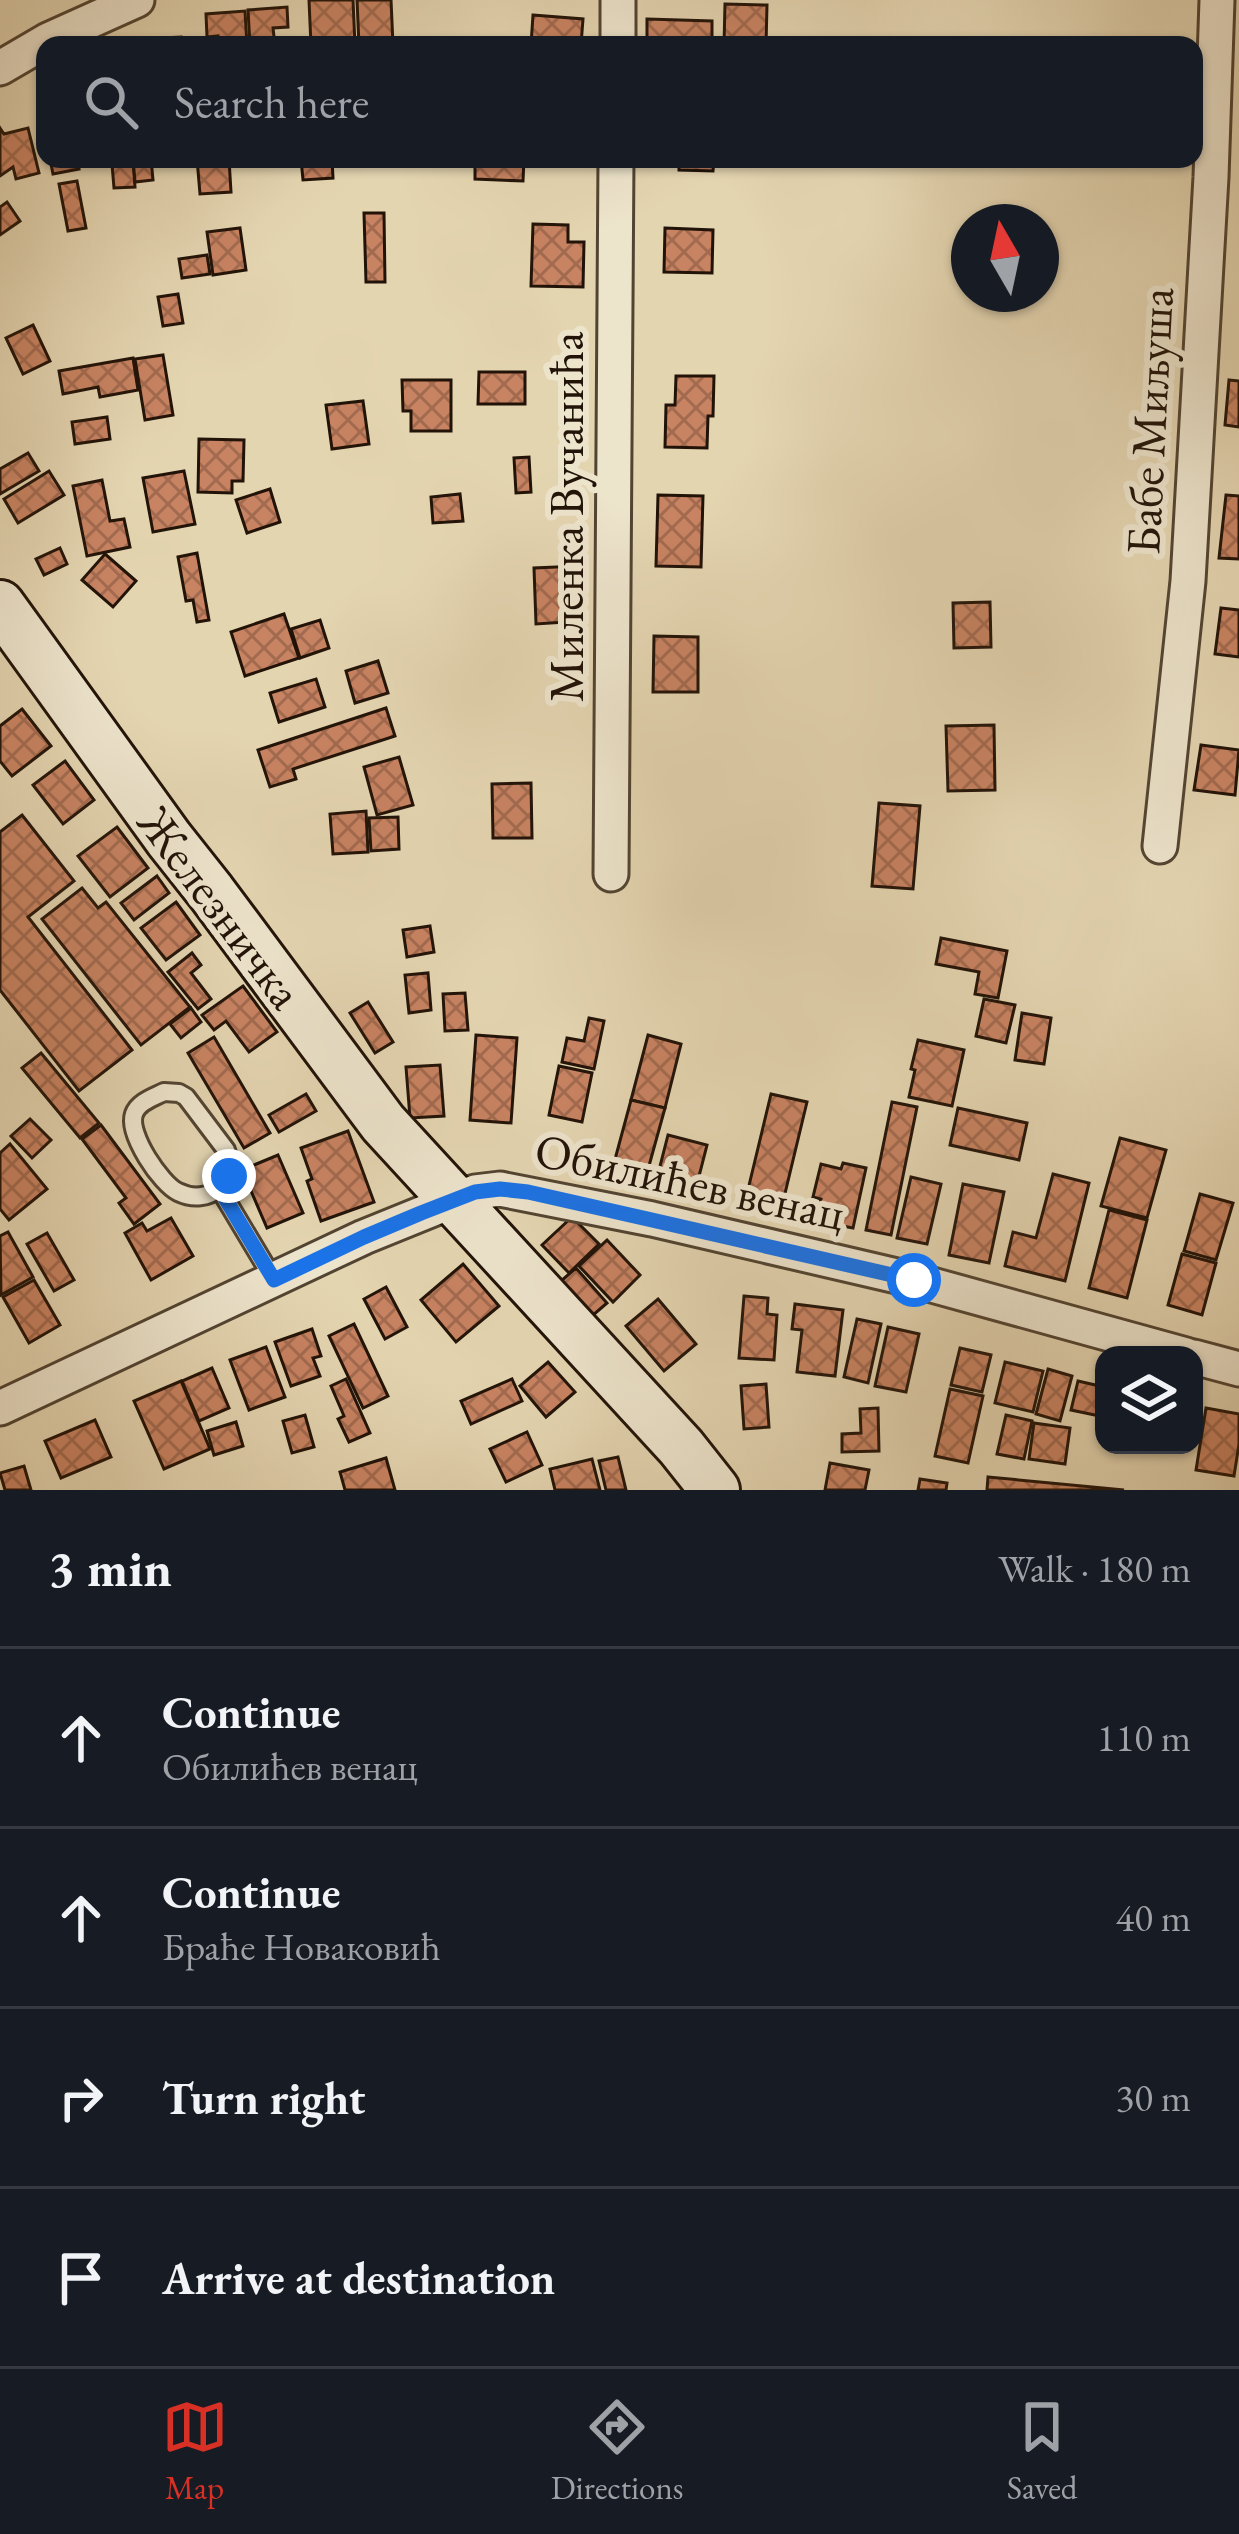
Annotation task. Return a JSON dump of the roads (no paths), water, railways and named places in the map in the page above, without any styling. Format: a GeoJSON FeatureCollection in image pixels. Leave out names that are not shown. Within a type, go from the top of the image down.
{"type":"FeatureCollection","features":[{"type":"Feature","properties":{"kind":"main road","name":"Железничка"},"geometry":{"type":"LineString","coordinates":[[0,605],[383,1123],[682,1447],[715,1490]]}},
{"type":"Feature","properties":{"kind":"street"},"geometry":{"type":"LineString","coordinates":[[57,36],[137,0]]}},
{"type":"Feature","properties":{"kind":"street"},"geometry":{"type":"LineString","coordinates":[[617,36],[618,0]]}},
{"type":"Feature","properties":{"kind":"street","name":"Бабе Миљуша"},"geometry":{"type":"LineString","coordinates":[[1160,846],[1188,581],[1217,0]]}},
{"type":"Feature","properties":{"kind":"street"},"geometry":{"type":"LineString","coordinates":[[0,68],[36,47]]}},
{"type":"Feature","properties":{"kind":"street","name":"Миленка Вучанића"},"geometry":{"type":"LineString","coordinates":[[611,874],[616,168]]}},
{"type":"Feature","properties":{"kind":"street","name":"Обилићев венац"},"geometry":{"type":"LineString","coordinates":[[0,1408],[364,1237],[475,1192],[500,1189],[914,1280],[1154,1346]]}},
{"type":"Feature","properties":{"kind":"street","name":"Обилићев венац"},"geometry":{"type":"LineString","coordinates":[[1203,1359],[1239,1369]]}},
{"type":"Feature","properties":{"kind":"lane"},"geometry":{"type":"LineString","coordinates":[[164,1092],[187,1097],[229,1159],[229,1176],[219,1188],[194,1196],[166,1184],[136,1139],[133,1118],[139,1106],[164,1092]]}},
{"type":"Feature","properties":{"kind":"lane"},"geometry":{"type":"LineString","coordinates":[[219,1188],[274,1280]]}}]}
